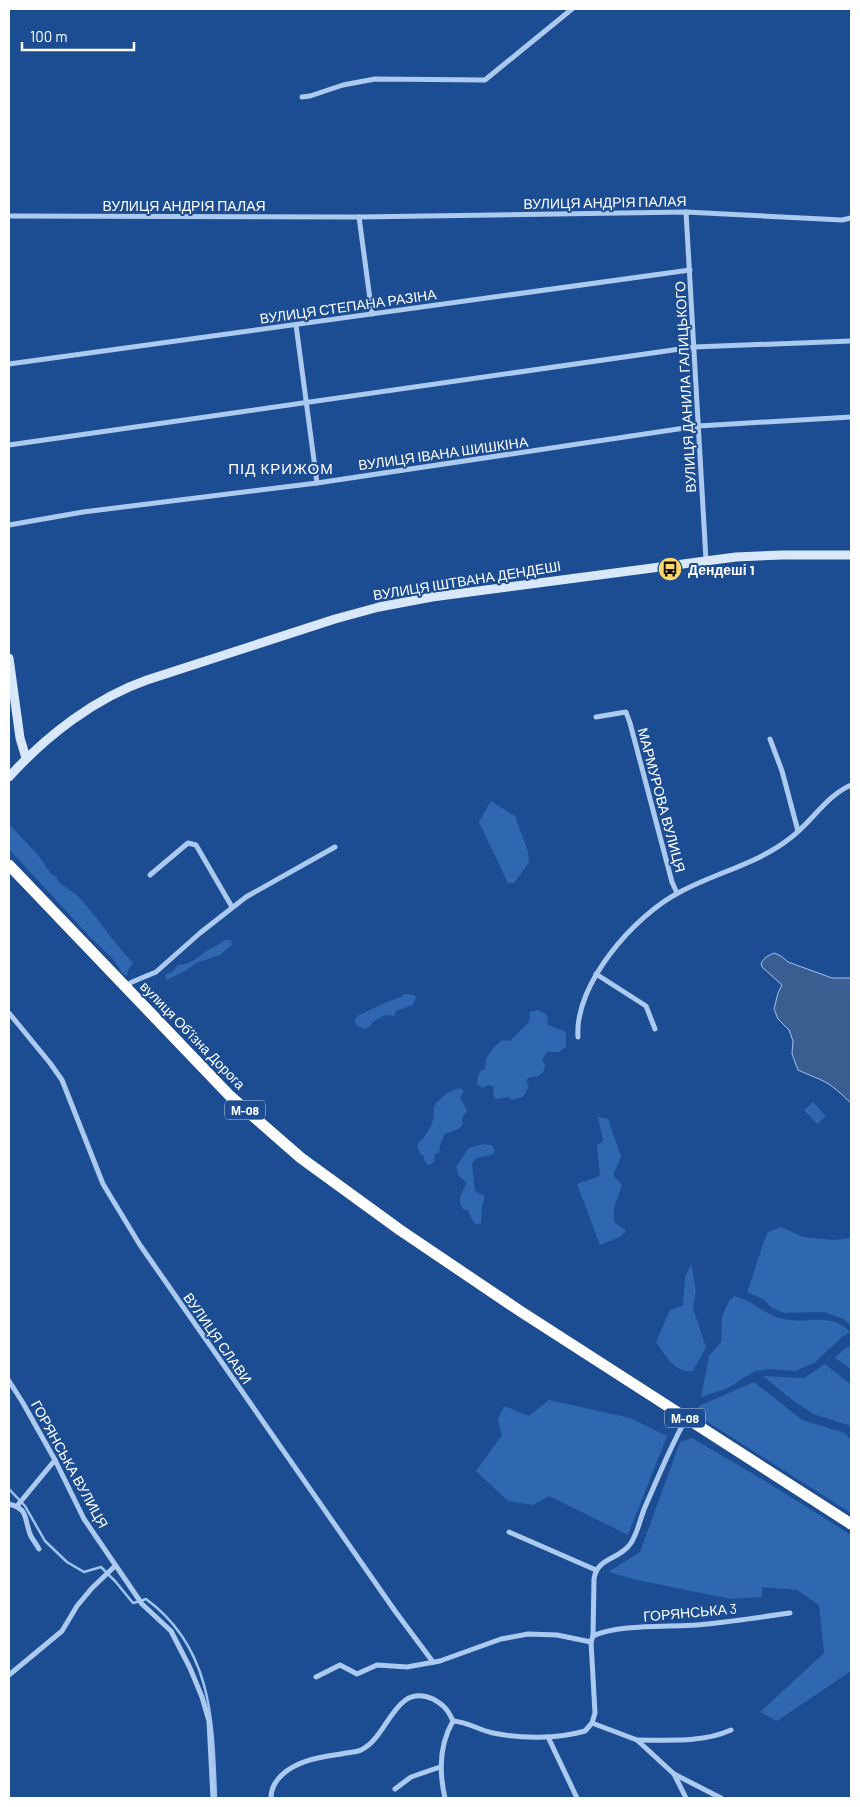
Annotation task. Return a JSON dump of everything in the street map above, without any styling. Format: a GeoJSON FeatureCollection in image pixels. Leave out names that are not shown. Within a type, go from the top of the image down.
{"type":"FeatureCollection","features":[{"type":"Feature","properties":{"kind":"highway","name":"вулиця Обʼїзна Дорога"},"geometry":{"type":"LineString","coordinates":[[9,865],[230,1096],[301,1158],[400,1230],[686,1419]]}},
{"type":"Feature","properties":{"kind":"highway","name":"М-08"},"geometry":{"type":"LineString","coordinates":[[686,1419],[851,1524]]}},
{"type":"Feature","properties":{"kind":"street"},"geometry":{"type":"LineString","coordinates":[[302,96],[310,96],[343,85],[375,80],[484,80],[572,9]]}},
{"type":"Feature","properties":{"kind":"street","name":"ВУЛИЦЯ АНДРІЯ ПАЛАЯ"},"geometry":{"type":"LineString","coordinates":[[9,216],[359,217],[686,212],[842,220],[851,218]]}},
{"type":"Feature","properties":{"kind":"street","name":"ВУЛИЦЯ ДАНИЛА ГАЛИЦЬКОГО"},"geometry":{"type":"LineString","coordinates":[[686,212],[706,560]]}},
{"type":"Feature","properties":{"kind":"street"},"geometry":{"type":"LineString","coordinates":[[359,217],[372,314]]}},
{"type":"Feature","properties":{"kind":"street","name":"ВУЛИЦЯ СТЕПАНА РАЗІНА"},"geometry":{"type":"LineString","coordinates":[[9,364],[690,270]]}},
{"type":"Feature","properties":{"kind":"street"},"geometry":{"type":"LineString","coordinates":[[296,325],[317,483]]}},
{"type":"Feature","properties":{"kind":"street"},"geometry":{"type":"LineString","coordinates":[[9,445],[694,348],[851,340]]}},
{"type":"Feature","properties":{"kind":"street","name":"ВУЛИЦЯ ІВАНА ШИШКІНА"},"geometry":{"type":"LineString","coordinates":[[9,525],[83,512],[317,483],[698,426],[851,417]]}},
{"type":"Feature","properties":{"kind":"street","name":"ВУЛИЦЯ ІШТВАНА ДЕНДЕШІ"},"geometry":{"type":"LineString","coordinates":[[9,777],[26,758],[97,703],[125,688],[335,619],[379,607],[432,597],[706,560],[757,555],[851,555]]}},
{"type":"Feature","properties":{"kind":"street"},"geometry":{"type":"LineString","coordinates":[[9,658],[20,738],[26,758]]}},
{"type":"Feature","properties":{"kind":"street","name":"МАРМУРОВА ВУЛИЦЯ"},"geometry":{"type":"LineString","coordinates":[[596,717],[626,712],[672,882],[677,893]]}},
{"type":"Feature","properties":{"kind":"street"},"geometry":{"type":"LineString","coordinates":[[770,740],[782,770],[798,831]]}},
{"type":"Feature","properties":{"kind":"street"},"geometry":{"type":"LineString","coordinates":[[578,1038],[577,1027],[582,1006],[596,974],[607,956],[626,934],[677,893],[757,858],[789,840],[827,802],[851,784]]}},
{"type":"Feature","properties":{"kind":"street"},"geometry":{"type":"LineString","coordinates":[[150,875],[188,843],[193,843],[196,845],[232,907]]}},
{"type":"Feature","properties":{"kind":"street"},"geometry":{"type":"LineString","coordinates":[[125,988],[132,982],[156,972],[232,907],[283,875],[335,847]]}},
{"type":"Feature","properties":{"kind":"street"},"geometry":{"type":"LineString","coordinates":[[596,974],[646,1006],[655,1029]]}},
{"type":"Feature","properties":{"kind":"street","name":"ВУЛИЦЯ СЛАВИ"},"geometry":{"type":"LineString","coordinates":[[9,1013],[62,1080],[103,1184],[140,1246],[395,1611],[433,1662]]}},
{"type":"Feature","properties":{"kind":"street","name":"ГОРЯНСЬКА ВУЛИЦЯ"},"geometry":{"type":"LineString","coordinates":[[9,1381],[55,1460],[84,1519],[142,1604],[171,1631],[190,1668],[202,1697],[209,1721],[213,1798]]}},
{"type":"Feature","properties":{"kind":"street"},"geometry":{"type":"LineString","coordinates":[[453,1721],[470,1723],[494,1733],[548,1737],[586,1731],[592,1724],[595,1713],[592,1639],[596,1570],[601,1564],[622,1554],[631,1544],[644,1509],[686,1419]]}},
{"type":"Feature","properties":{"kind":"street"},"geometry":{"type":"LineString","coordinates":[[17,1506],[55,1460]]}},
{"type":"Feature","properties":{"kind":"street"},"geometry":{"type":"LineString","coordinates":[[9,1504],[17,1506],[24,1512],[29,1533],[39,1549]]}},
{"type":"Feature","properties":{"kind":"street"},"geometry":{"type":"LineString","coordinates":[[509,1532],[596,1570]]}},
{"type":"Feature","properties":{"kind":"street"},"geometry":{"type":"LineString","coordinates":[[9,1675],[62,1630],[78,1606],[115,1566]]}},
{"type":"Feature","properties":{"kind":"street","name":"ГОРЯНСЬКА 3"},"geometry":{"type":"LineString","coordinates":[[592,1639],[601,1632],[706,1624],[790,1613]]}},
{"type":"Feature","properties":{"kind":"street"},"geometry":{"type":"LineString","coordinates":[[316,1677],[340,1665],[357,1674],[377,1665],[406,1667],[433,1662],[501,1639],[528,1634],[592,1639]]}},
{"type":"Feature","properties":{"kind":"street"},"geometry":{"type":"LineString","coordinates":[[270,1798],[271,1791],[281,1775],[298,1763],[310,1758],[360,1750],[371,1744],[398,1707],[407,1699],[416,1696],[429,1698],[441,1703],[448,1709],[453,1721],[444,1740],[440,1767],[445,1798]]}},
{"type":"Feature","properties":{"kind":"street"},"geometry":{"type":"LineString","coordinates":[[592,1724],[637,1740],[705,1739],[732,1730]]}},
{"type":"Feature","properties":{"kind":"street"},"geometry":{"type":"LineString","coordinates":[[548,1737],[577,1798]]}},
{"type":"Feature","properties":{"kind":"street"},"geometry":{"type":"LineString","coordinates":[[637,1740],[674,1774],[721,1798]]}},
{"type":"Feature","properties":{"kind":"street"},"geometry":{"type":"LineString","coordinates":[[395,1789],[411,1777],[440,1767]]}},
{"type":"Feature","properties":{"kind":"street"},"geometry":{"type":"LineString","coordinates":[[674,1774],[686,1798]]}},
{"type":"Feature","properties":{"kind":"shaded area"},"geometry":{"type":"Polygon","coordinates":[[[491,801],[515,816],[528,851],[529,862],[514,883],[508,883],[479,822],[491,801]]]}},
{"type":"Feature","properties":{"kind":"shaded area"},"geometry":{"type":"Polygon","coordinates":[[[9,824],[38,855],[51,874],[79,897],[133,963],[128,970],[127,976],[122,973],[113,959],[91,938],[9,849],[9,824]]]}},
{"type":"Feature","properties":{"kind":"shaded area"},"geometry":{"type":"Polygon","coordinates":[[[225,940],[231,940],[232,945],[220,955],[196,963],[167,980],[166,974],[171,973],[178,965],[190,962],[225,940]]]}},
{"type":"Feature","properties":{"kind":"shaded area"},"geometry":{"type":"Polygon","coordinates":[[[774,953],[788,962],[832,978],[851,978],[851,1103],[829,1085],[798,1070],[792,1054],[793,1041],[789,1030],[778,1019],[774,1009],[782,985],[762,967],[761,963],[766,957],[774,953]]]}},
{"type":"Feature","properties":{"kind":"shaded area"},"geometry":{"type":"Polygon","coordinates":[[[404,994],[416,997],[413,1005],[396,1011],[394,1016],[385,1015],[374,1021],[368,1028],[364,1029],[356,1025],[355,1020],[357,1016],[404,994]]]}},
{"type":"Feature","properties":{"kind":"shaded area"},"geometry":{"type":"Polygon","coordinates":[[[538,1010],[547,1015],[548,1025],[566,1032],[566,1047],[558,1052],[547,1052],[542,1060],[545,1065],[543,1071],[540,1075],[528,1078],[526,1081],[529,1086],[523,1097],[512,1100],[508,1097],[495,1099],[493,1094],[494,1087],[489,1085],[482,1088],[477,1084],[478,1075],[485,1069],[488,1056],[495,1046],[502,1040],[510,1041],[529,1022],[530,1012],[538,1010]]]}},
{"type":"Feature","properties":{"kind":"shaded area"},"geometry":{"type":"Polygon","coordinates":[[[460,1088],[464,1091],[460,1098],[467,1110],[462,1117],[463,1124],[459,1129],[445,1134],[439,1153],[435,1154],[434,1162],[427,1165],[424,1156],[421,1155],[417,1147],[418,1143],[431,1126],[434,1118],[434,1109],[438,1101],[453,1090],[460,1088]]]}},
{"type":"Feature","properties":{"kind":"shaded area"},"geometry":{"type":"Polygon","coordinates":[[[813,1102],[826,1116],[817,1124],[804,1110],[813,1102]]]}},
{"type":"Feature","properties":{"kind":"shaded area"},"geometry":{"type":"Polygon","coordinates":[[[598,1117],[608,1119],[621,1157],[613,1175],[622,1185],[614,1208],[614,1222],[626,1231],[620,1237],[600,1245],[577,1184],[600,1176],[597,1145],[603,1141],[598,1117]]]}},
{"type":"Feature","properties":{"kind":"shaded area"},"geometry":{"type":"Polygon","coordinates":[[[483,1144],[492,1145],[494,1152],[491,1155],[477,1158],[472,1164],[475,1191],[485,1196],[482,1206],[481,1223],[476,1225],[468,1210],[464,1210],[460,1203],[466,1182],[459,1176],[456,1167],[469,1148],[483,1144]]]}},
{"type":"Feature","properties":{"kind":"shaded area"},"geometry":{"type":"Polygon","coordinates":[[[781,1227],[803,1237],[834,1240],[851,1238],[851,1325],[843,1319],[824,1312],[784,1313],[771,1307],[763,1299],[747,1292],[768,1232],[781,1227]]]}},
{"type":"Feature","properties":{"kind":"shaded area"},"geometry":{"type":"Polygon","coordinates":[[[691,1264],[696,1290],[693,1308],[706,1347],[693,1371],[686,1371],[671,1362],[656,1342],[670,1310],[683,1305],[685,1278],[691,1264]]]}},
{"type":"Feature","properties":{"kind":"shaded area"},"geometry":{"type":"Polygon","coordinates":[[[734,1296],[746,1300],[780,1318],[789,1320],[825,1320],[842,1325],[850,1332],[814,1363],[795,1371],[770,1369],[755,1371],[728,1388],[701,1397],[709,1356],[721,1342],[722,1317],[729,1301],[734,1296]]]}},
{"type":"Feature","properties":{"kind":"shaded area"},"geometry":{"type":"Polygon","coordinates":[[[851,1346],[851,1369],[835,1358],[843,1350],[851,1346]]]}},
{"type":"Feature","properties":{"kind":"shaded area"},"geometry":{"type":"Polygon","coordinates":[[[825,1364],[851,1385],[851,1426],[813,1414],[763,1376],[804,1378],[825,1364]]]}},
{"type":"Feature","properties":{"kind":"shaded area"},"geometry":{"type":"Polygon","coordinates":[[[754,1382],[802,1420],[845,1433],[851,1440],[851,1513],[695,1414],[699,1406],[754,1382]]]}},
{"type":"Feature","properties":{"kind":"shaded area"},"geometry":{"type":"Polygon","coordinates":[[[549,1400],[630,1418],[667,1436],[628,1535],[549,1496],[533,1505],[508,1501],[476,1471],[502,1435],[498,1420],[504,1406],[529,1416],[549,1400]]]}},
{"type":"Feature","properties":{"kind":"shaded area"},"geometry":{"type":"Polygon","coordinates":[[[692,1438],[851,1535],[851,1671],[777,1721],[760,1712],[824,1653],[819,1605],[797,1590],[762,1587],[762,1597],[731,1599],[637,1580],[608,1572],[640,1552],[680,1442],[692,1438]]]}},
{"type":"Feature","properties":{"kind":"waterway"},"geometry":{"type":"LineString","coordinates":[[9,1489],[25,1506],[45,1541],[67,1562],[84,1572],[101,1567],[133,1603],[137,1602]]}},
{"type":"Feature","properties":{"kind":"waterway"},"geometry":{"type":"LineString","coordinates":[[143,1600],[146,1599],[168,1619],[185,1640],[197,1664],[205,1689],[210,1715],[216,1798]]}},
{"type":"Feature","properties":{"kind":"place","name":"Дендеші 1"},"geometry":{"type":"Point","coordinates":[670,569]}},
{"type":"Feature","properties":{"kind":"district","name":"ПІД КРИЖОМ"},"geometry":{"type":"Point","coordinates":[281,468]}}]}
